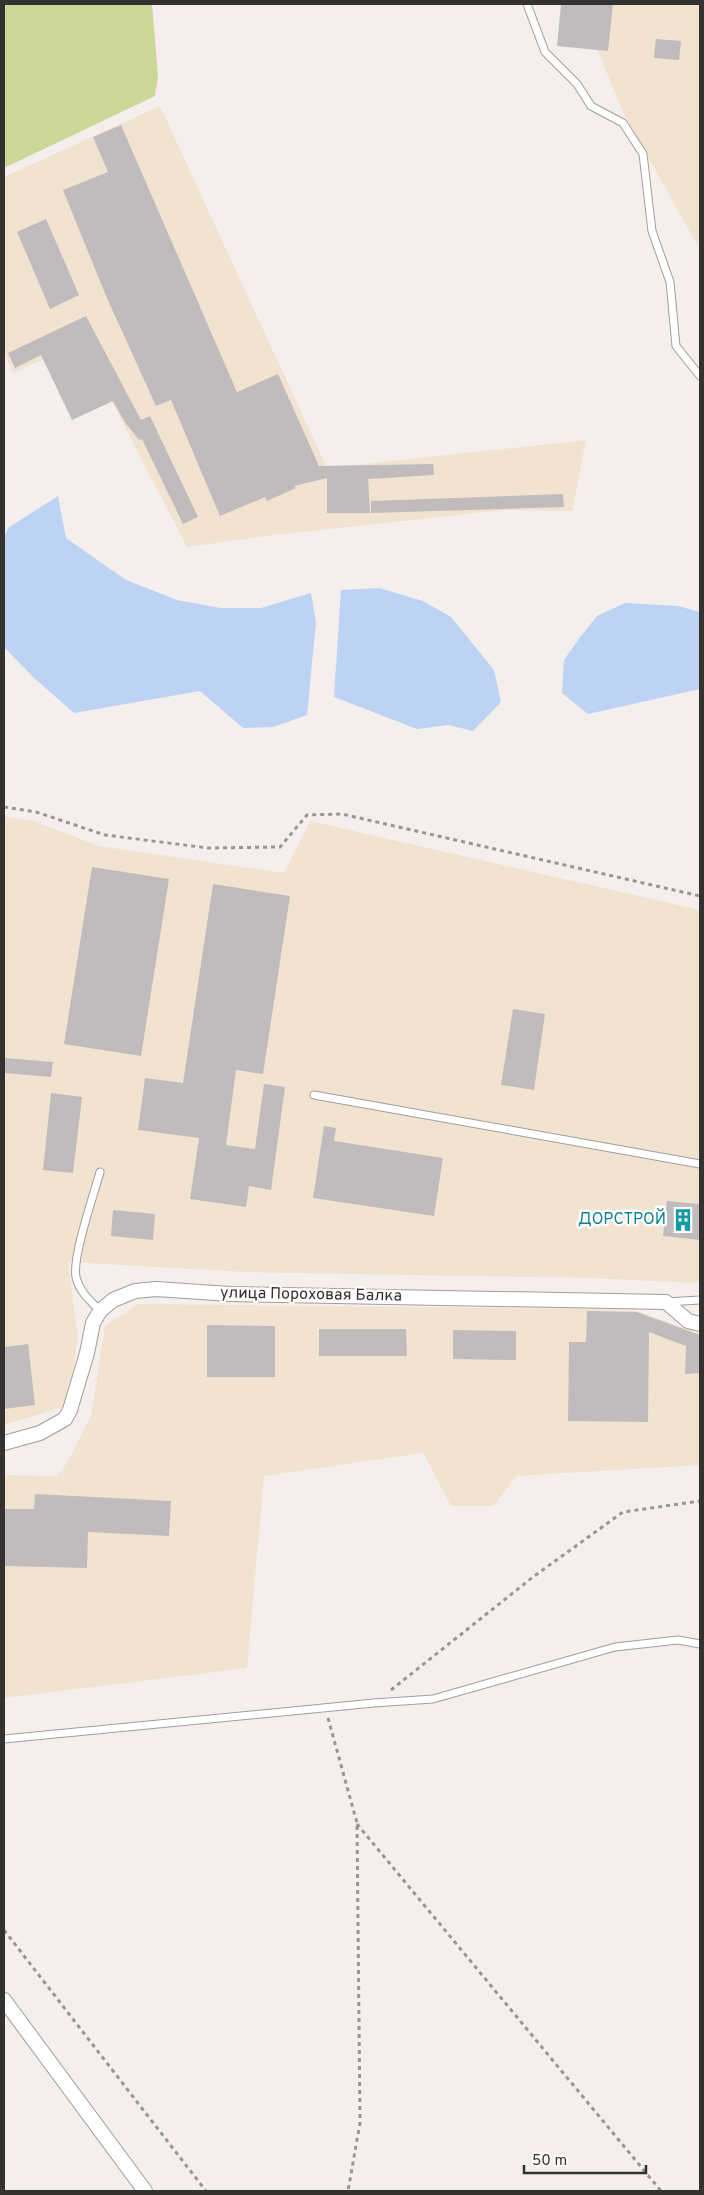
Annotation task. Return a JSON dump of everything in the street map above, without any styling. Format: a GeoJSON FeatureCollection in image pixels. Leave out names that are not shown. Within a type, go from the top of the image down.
{"type":"FeatureCollection","features":[{"type":"Feature","properties":{"kind":"street","name":"улица Пороховая Балка"},"geometry":{"type":"LineString","coordinates":[[100,1311],[114,1300],[135,1291],[156,1289],[230,1294],[666,1302]]}},
{"type":"Feature","properties":{"kind":"street"},"geometry":{"type":"LineString","coordinates":[[666,1302],[688,1321],[700,1324]]}},
{"type":"Feature","properties":{"kind":"street"},"geometry":{"type":"LineString","coordinates":[[4,1443],[40,1433],[65,1419],[70,1410],[87,1353],[93,1323],[100,1311]]}},
{"type":"Feature","properties":{"kind":"street"},"geometry":{"type":"LineString","coordinates":[[4,2000],[145,2191]]}},
{"type":"Feature","properties":{"kind":"lane"},"geometry":{"type":"LineString","coordinates":[[527,4],[545,52],[577,84],[591,106],[623,123],[643,154],[652,231],[670,282],[676,346],[700,376]]}},
{"type":"Feature","properties":{"kind":"lane"},"geometry":{"type":"LineString","coordinates":[[314,1095],[700,1164]]}},
{"type":"Feature","properties":{"kind":"lane"},"geometry":{"type":"LineString","coordinates":[[100,1172],[77,1259],[76,1277],[82,1292],[100,1311]]}},
{"type":"Feature","properties":{"kind":"lane"},"geometry":{"type":"LineString","coordinates":[[666,1302],[700,1300]]}},
{"type":"Feature","properties":{"kind":"lane"},"geometry":{"type":"LineString","coordinates":[[4,1739],[325,1707],[433,1699],[615,1647],[678,1640],[700,1644]]}},
{"type":"Feature","properties":{"kind":"path"},"geometry":{"type":"LineString","coordinates":[[4,807],[36,812],[105,836],[208,848],[280,847],[307,815],[342,814],[700,896]]}},
{"type":"Feature","properties":{"kind":"path"},"geometry":{"type":"LineString","coordinates":[[374,1703],[533,1578],[623,1512],[700,1502]]}},
{"type":"Feature","properties":{"kind":"path"},"geometry":{"type":"LineString","coordinates":[[325,1707],[357,1823],[360,2123],[348,2191]]}},
{"type":"Feature","properties":{"kind":"path"},"geometry":{"type":"LineString","coordinates":[[357,1823],[661,2191]]}},
{"type":"Feature","properties":{"kind":"path"},"geometry":{"type":"LineString","coordinates":[[4,1930],[206,2191]]}},
{"type":"Feature","properties":{"kind":"shaded area"},"geometry":{"type":"Polygon","coordinates":[[[578,4],[700,4],[700,250],[624,114],[578,4]]]}},
{"type":"Feature","properties":{"kind":"shaded area"},"geometry":{"type":"Polygon","coordinates":[[[160,106],[327,468],[586,440],[572,511],[505,510],[274,535],[187,547],[81,342],[13,373],[4,353],[4,177],[160,106]]]}},
{"type":"Feature","properties":{"kind":"shaded area"},"geometry":{"type":"Polygon","coordinates":[[[4,816],[34,821],[99,846],[284,873],[310,821],[700,910],[700,1283],[586,1278],[244,1272],[68,1262],[78,1338],[67,1406],[4,1425],[4,816]]]}},
{"type":"Feature","properties":{"kind":"shaded area"},"geometry":{"type":"Polygon","coordinates":[[[138,1304],[636,1311],[700,1334],[700,1465],[517,1476],[493,1506],[451,1506],[423,1453],[264,1476],[247,1668],[4,1698],[4,1475],[57,1476],[67,1463],[91,1416],[105,1326],[138,1304]]]}},
{"type":"Feature","properties":{"kind":"green space"},"geometry":{"type":"Polygon","coordinates":[[[4,4],[152,4],[158,76],[155,96],[4,168],[4,4]]]}},
{"type":"Feature","properties":{"kind":"water"},"geometry":{"type":"Polygon","coordinates":[[[58,496],[66,538],[126,580],[177,600],[220,608],[261,608],[311,593],[316,622],[307,715],[273,727],[243,728],[200,691],[74,713],[33,677],[4,647],[4,538],[8,528],[58,496]]]}},
{"type":"Feature","properties":{"kind":"water"},"geometry":{"type":"Polygon","coordinates":[[[379,588],[423,601],[451,617],[494,670],[501,702],[473,731],[449,725],[417,729],[334,697],[341,590],[379,588]]]}},
{"type":"Feature","properties":{"kind":"water"},"geometry":{"type":"Polygon","coordinates":[[[625,603],[678,606],[700,612],[700,689],[588,714],[562,693],[564,660],[597,616],[625,603]]]}},
{"type":"Feature","properties":{"kind":"building"},"geometry":{"type":"Polygon","coordinates":[[[561,4],[613,4],[608,51],[557,46],[561,4]]]}},
{"type":"Feature","properties":{"kind":"building"},"geometry":{"type":"Polygon","coordinates":[[[656,39],[681,41],[679,60],[654,58],[656,39]]]}},
{"type":"Feature","properties":{"kind":"building"},"geometry":{"type":"Polygon","coordinates":[[[121,125],[237,392],[278,374],[319,466],[433,464],[434,475],[368,479],[370,513],[327,513],[327,478],[294,486],[296,488],[267,501],[265,497],[220,516],[171,400],[156,406],[106,296],[63,190],[108,172],[93,137],[121,125]]]}},
{"type":"Feature","properties":{"kind":"building"},"geometry":{"type":"Polygon","coordinates":[[[46,219],[79,295],[50,309],[17,232],[46,219]]]}},
{"type":"Feature","properties":{"kind":"building"},"geometry":{"type":"Polygon","coordinates":[[[86,316],[141,420],[150,416],[198,517],[183,524],[142,439],[139,440],[124,421],[113,401],[72,420],[41,355],[15,368],[8,353],[86,316]]]}},
{"type":"Feature","properties":{"kind":"building"},"geometry":{"type":"Polygon","coordinates":[[[563,494],[564,507],[371,513],[371,501],[563,494]]]}},
{"type":"Feature","properties":{"kind":"building"},"geometry":{"type":"Polygon","coordinates":[[[92,867],[169,879],[141,1056],[64,1044],[92,867]]]}},
{"type":"Feature","properties":{"kind":"building"},"geometry":{"type":"Polygon","coordinates":[[[213,884],[290,896],[263,1074],[236,1070],[226,1145],[255,1149],[264,1084],[285,1087],[271,1190],[249,1186],[246,1207],[190,1199],[199,1138],[138,1130],[145,1078],[183,1083],[213,884]]]}},
{"type":"Feature","properties":{"kind":"building"},"geometry":{"type":"Polygon","coordinates":[[[513,1009],[545,1014],[534,1090],[501,1085],[513,1009]]]}},
{"type":"Feature","properties":{"kind":"building"},"geometry":{"type":"Polygon","coordinates":[[[4,1058],[53,1062],[51,1077],[4,1073],[4,1058]]]}},
{"type":"Feature","properties":{"kind":"building"},"geometry":{"type":"Polygon","coordinates":[[[51,1093],[82,1097],[73,1173],[43,1170],[51,1093]]]}},
{"type":"Feature","properties":{"kind":"building"},"geometry":{"type":"Polygon","coordinates":[[[324,1126],[336,1128],[334,1141],[443,1158],[434,1216],[313,1198],[324,1126]]]}},
{"type":"Feature","properties":{"kind":"building","name":"ДОРСТРОЙ"},"geometry":{"type":"Polygon","coordinates":[[[667,1201],[700,1204],[700,1240],[663,1236],[667,1201]]]}},
{"type":"Feature","properties":{"kind":"building"},"geometry":{"type":"Polygon","coordinates":[[[113,1210],[155,1214],[153,1240],[111,1236],[113,1210]]]}},
{"type":"Feature","properties":{"kind":"building"},"geometry":{"type":"Polygon","coordinates":[[[587,1311],[637,1312],[700,1335],[700,1373],[685,1374],[686,1346],[649,1332],[648,1422],[568,1421],[569,1342],[586,1342],[587,1311]]]}},
{"type":"Feature","properties":{"kind":"building"},"geometry":{"type":"Polygon","coordinates":[[[207,1325],[275,1326],[275,1377],[207,1377],[207,1325]]]}},
{"type":"Feature","properties":{"kind":"building"},"geometry":{"type":"Polygon","coordinates":[[[319,1329],[406,1329],[407,1356],[319,1356],[319,1329]]]}},
{"type":"Feature","properties":{"kind":"building"},"geometry":{"type":"Polygon","coordinates":[[[453,1330],[516,1331],[516,1360],[453,1359],[453,1330]]]}},
{"type":"Feature","properties":{"kind":"building"},"geometry":{"type":"Polygon","coordinates":[[[28,1344],[35,1405],[4,1409],[4,1347],[28,1344]]]}},
{"type":"Feature","properties":{"kind":"building"},"geometry":{"type":"Polygon","coordinates":[[[35,1494],[171,1501],[169,1536],[88,1532],[87,1568],[4,1566],[4,1509],[34,1509],[35,1494]]]}},
{"type":"Feature","properties":{"kind":"place","name":"ДОРСТРОЙ"},"geometry":{"type":"Point","coordinates":[683,1220]}}]}
